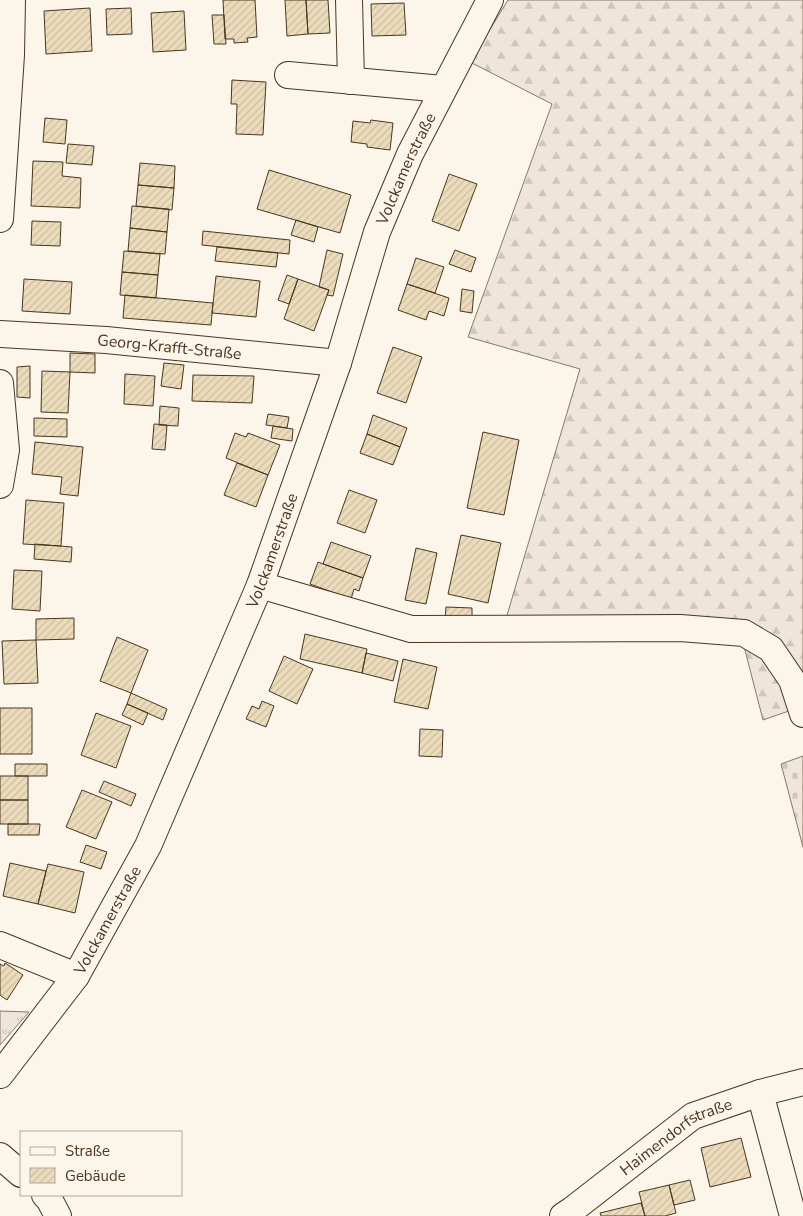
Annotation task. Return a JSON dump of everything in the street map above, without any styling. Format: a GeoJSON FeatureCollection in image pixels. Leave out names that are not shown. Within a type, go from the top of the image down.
{"type":"FeatureCollection","features":[{"type":"Feature","properties":{"kind":"street"},"geometry":{"type":"LineString","coordinates":[[0,219],[6,55],[12,0]]}},
{"type":"Feature","properties":{"kind":"street"},"geometry":{"type":"LineString","coordinates":[[350,0],[351,81]]}},
{"type":"Feature","properties":{"kind":"street","name":"Volckamerstraße"},"geometry":{"type":"LineString","coordinates":[[0,1075],[76,976],[148,846],[260,585],[338,363],[377,232],[410,154],[490,0]]}},
{"type":"Feature","properties":{"kind":"street"},"geometry":{"type":"LineString","coordinates":[[288,75],[443,89]]}},
{"type":"Feature","properties":{"kind":"street","name":"Georg-Krafft-Straße"},"geometry":{"type":"LineString","coordinates":[[0,334],[106,340],[338,363]]}},
{"type":"Feature","properties":{"kind":"street"},"geometry":{"type":"LineString","coordinates":[[0,383],[6,450],[0,485]]}},
{"type":"Feature","properties":{"kind":"street"},"geometry":{"type":"LineString","coordinates":[[260,585],[411,629],[680,628],[744,633],[771,648],[792,680],[803,714]]}},
{"type":"Feature","properties":{"kind":"street"},"geometry":{"type":"LineString","coordinates":[[0,945],[76,976]]}},
{"type":"Feature","properties":{"kind":"street","name":"Haimendorfstraße"},"geometry":{"type":"LineString","coordinates":[[570,1214],[693,1116],[760,1093],[803,1082]]}},
{"type":"Feature","properties":{"kind":"street"},"geometry":{"type":"LineString","coordinates":[[760,1093],[793,1216]]}},
{"type":"Feature","properties":{"kind":"street"},"geometry":{"type":"LineString","coordinates":[[0,1156],[20,1173]]}},
{"type":"Feature","properties":{"kind":"street"},"geometry":{"type":"LineString","coordinates":[[46,1196],[58,1216]]}},
{"type":"Feature","properties":{"kind":"green space"},"geometry":{"type":"Polygon","coordinates":[[[508,0],[803,0],[803,706],[763,720],[738,623],[505,622],[580,369],[468,337],[552,104],[470,62],[508,0]]]}},
{"type":"Feature","properties":{"kind":"green space"},"geometry":{"type":"Polygon","coordinates":[[[803,756],[803,847],[781,764],[803,756]]]}},
{"type":"Feature","properties":{"kind":"green space"},"geometry":{"type":"Polygon","coordinates":[[[0,1011],[29,1012],[0,1045],[0,1011]]]}},
{"type":"Feature","properties":{"kind":"building"},"geometry":{"type":"Polygon","coordinates":[[[223,0],[255,0],[257,37],[247,38],[248,42],[234,43],[234,39],[225,39],[223,0]]]}},
{"type":"Feature","properties":{"kind":"building"},"geometry":{"type":"Polygon","coordinates":[[[285,0],[306,0],[308,34],[287,36],[285,0]]]}},
{"type":"Feature","properties":{"kind":"building"},"geometry":{"type":"Polygon","coordinates":[[[306,0],[328,0],[330,33],[308,34],[306,0]]]}},
{"type":"Feature","properties":{"kind":"building"},"geometry":{"type":"Polygon","coordinates":[[[404,3],[406,35],[372,36],[371,4],[404,3]]]}},
{"type":"Feature","properties":{"kind":"building"},"geometry":{"type":"Polygon","coordinates":[[[90,8],[92,51],[46,54],[44,11],[90,8]]]}},
{"type":"Feature","properties":{"kind":"building"},"geometry":{"type":"Polygon","coordinates":[[[131,8],[132,34],[107,35],[106,9],[131,8]]]}},
{"type":"Feature","properties":{"kind":"building"},"geometry":{"type":"Polygon","coordinates":[[[184,11],[186,50],[153,52],[151,13],[184,11]]]}},
{"type":"Feature","properties":{"kind":"building"},"geometry":{"type":"Polygon","coordinates":[[[212,15],[224,15],[226,44],[214,44],[212,15]]]}},
{"type":"Feature","properties":{"kind":"building"},"geometry":{"type":"Polygon","coordinates":[[[232,80],[266,82],[263,135],[236,134],[237,104],[231,104],[232,80]]]}},
{"type":"Feature","properties":{"kind":"building"},"geometry":{"type":"Polygon","coordinates":[[[45,118],[67,120],[65,144],[43,142],[45,118]]]}},
{"type":"Feature","properties":{"kind":"building"},"geometry":{"type":"Polygon","coordinates":[[[371,120],[393,123],[390,150],[367,147],[367,144],[351,142],[353,121],[370,123],[371,120]]]}},
{"type":"Feature","properties":{"kind":"building"},"geometry":{"type":"Polygon","coordinates":[[[68,144],[94,146],[92,165],[66,163],[68,144]]]}},
{"type":"Feature","properties":{"kind":"building"},"geometry":{"type":"Polygon","coordinates":[[[33,161],[63,162],[62,176],[81,178],[80,208],[31,206],[33,161]]]}},
{"type":"Feature","properties":{"kind":"building"},"geometry":{"type":"Polygon","coordinates":[[[140,163],[175,166],[174,188],[138,185],[140,163]]]}},
{"type":"Feature","properties":{"kind":"building"},"geometry":{"type":"Polygon","coordinates":[[[269,170],[351,195],[340,233],[257,209],[269,170]]]}},
{"type":"Feature","properties":{"kind":"building"},"geometry":{"type":"Polygon","coordinates":[[[449,174],[477,184],[459,231],[432,221],[449,174]]]}},
{"type":"Feature","properties":{"kind":"building"},"geometry":{"type":"Polygon","coordinates":[[[138,185],[174,188],[172,210],[136,206],[138,185]]]}},
{"type":"Feature","properties":{"kind":"building"},"geometry":{"type":"Polygon","coordinates":[[[132,206],[169,209],[167,232],[130,228],[132,206]]]}},
{"type":"Feature","properties":{"kind":"building"},"geometry":{"type":"Polygon","coordinates":[[[296,220],[318,227],[314,242],[291,235],[296,220]]]}},
{"type":"Feature","properties":{"kind":"building"},"geometry":{"type":"Polygon","coordinates":[[[32,221],[61,222],[60,246],[31,245],[32,221]]]}},
{"type":"Feature","properties":{"kind":"building"},"geometry":{"type":"Polygon","coordinates":[[[130,228],[167,232],[165,254],[128,251],[130,228]]]}},
{"type":"Feature","properties":{"kind":"building"},"geometry":{"type":"Polygon","coordinates":[[[203,231],[290,240],[289,254],[202,245],[203,231]]]}},
{"type":"Feature","properties":{"kind":"building"},"geometry":{"type":"Polygon","coordinates":[[[217,247],[278,253],[276,267],[215,261],[217,247]]]}},
{"type":"Feature","properties":{"kind":"building"},"geometry":{"type":"Polygon","coordinates":[[[327,250],[343,254],[333,296],[327,295],[329,290],[319,287],[327,250]]]}},
{"type":"Feature","properties":{"kind":"building"},"geometry":{"type":"Polygon","coordinates":[[[455,250],[476,258],[471,272],[449,264],[455,250]]]}},
{"type":"Feature","properties":{"kind":"building"},"geometry":{"type":"Polygon","coordinates":[[[124,251],[160,254],[158,275],[122,272],[124,251]]]}},
{"type":"Feature","properties":{"kind":"building"},"geometry":{"type":"Polygon","coordinates":[[[416,258],[444,267],[435,293],[407,284],[416,258]]]}},
{"type":"Feature","properties":{"kind":"building"},"geometry":{"type":"Polygon","coordinates":[[[122,272],[158,275],[156,298],[120,295],[122,272]]]}},
{"type":"Feature","properties":{"kind":"building"},"geometry":{"type":"Polygon","coordinates":[[[287,275],[298,279],[289,304],[278,300],[287,275]]]}},
{"type":"Feature","properties":{"kind":"building"},"geometry":{"type":"Polygon","coordinates":[[[216,276],[260,281],[256,317],[212,313],[216,276]]]}},
{"type":"Feature","properties":{"kind":"building"},"geometry":{"type":"Polygon","coordinates":[[[24,279],[72,282],[70,314],[22,311],[24,279]]]}},
{"type":"Feature","properties":{"kind":"building"},"geometry":{"type":"Polygon","coordinates":[[[298,279],[329,290],[314,331],[284,319],[298,279]]]}},
{"type":"Feature","properties":{"kind":"building"},"geometry":{"type":"Polygon","coordinates":[[[407,284],[449,298],[444,316],[429,311],[426,320],[398,310],[407,284]]]}},
{"type":"Feature","properties":{"kind":"building"},"geometry":{"type":"Polygon","coordinates":[[[462,289],[474,291],[472,313],[460,311],[462,289]]]}},
{"type":"Feature","properties":{"kind":"building"},"geometry":{"type":"Polygon","coordinates":[[[125,295],[213,303],[211,325],[123,318],[125,295]]]}},
{"type":"Feature","properties":{"kind":"building"},"geometry":{"type":"Polygon","coordinates":[[[393,347],[422,357],[406,403],[377,393],[393,347]]]}},
{"type":"Feature","properties":{"kind":"building"},"geometry":{"type":"Polygon","coordinates":[[[70,353],[95,354],[95,373],[70,372],[70,353]]]}},
{"type":"Feature","properties":{"kind":"building"},"geometry":{"type":"Polygon","coordinates":[[[164,363],[184,365],[181,389],[161,386],[164,363]]]}},
{"type":"Feature","properties":{"kind":"building"},"geometry":{"type":"Polygon","coordinates":[[[30,366],[30,398],[17,397],[17,367],[30,366]]]}},
{"type":"Feature","properties":{"kind":"building"},"geometry":{"type":"Polygon","coordinates":[[[42,371],[70,372],[68,413],[41,412],[42,371]]]}},
{"type":"Feature","properties":{"kind":"building"},"geometry":{"type":"Polygon","coordinates":[[[125,374],[155,376],[153,406],[124,404],[125,374]]]}},
{"type":"Feature","properties":{"kind":"building"},"geometry":{"type":"Polygon","coordinates":[[[193,375],[254,376],[252,403],[192,401],[193,375]]]}},
{"type":"Feature","properties":{"kind":"building"},"geometry":{"type":"Polygon","coordinates":[[[160,406],[179,408],[178,426],[159,425],[160,406]]]}},
{"type":"Feature","properties":{"kind":"building"},"geometry":{"type":"Polygon","coordinates":[[[268,414],[289,417],[287,428],[266,425],[268,414]]]}},
{"type":"Feature","properties":{"kind":"building"},"geometry":{"type":"Polygon","coordinates":[[[373,415],[407,428],[400,447],[367,434],[373,415]]]}},
{"type":"Feature","properties":{"kind":"building"},"geometry":{"type":"Polygon","coordinates":[[[34,418],[67,419],[67,437],[34,436],[34,418]]]}},
{"type":"Feature","properties":{"kind":"building"},"geometry":{"type":"Polygon","coordinates":[[[154,424],[167,425],[165,450],[152,449],[154,424]]]}},
{"type":"Feature","properties":{"kind":"building"},"geometry":{"type":"Polygon","coordinates":[[[273,426],[293,429],[292,441],[271,438],[273,426]]]}},
{"type":"Feature","properties":{"kind":"building"},"geometry":{"type":"Polygon","coordinates":[[[483,432],[519,440],[504,515],[467,508],[483,432]]]}},
{"type":"Feature","properties":{"kind":"building"},"geometry":{"type":"Polygon","coordinates":[[[235,433],[246,437],[248,433],[280,445],[268,475],[226,458],[235,433]]]}},
{"type":"Feature","properties":{"kind":"building"},"geometry":{"type":"Polygon","coordinates":[[[367,434],[400,447],[393,465],[360,453],[367,434]]]}},
{"type":"Feature","properties":{"kind":"building"},"geometry":{"type":"Polygon","coordinates":[[[35,442],[83,447],[78,496],[60,494],[62,477],[32,474],[35,442]]]}},
{"type":"Feature","properties":{"kind":"building"},"geometry":{"type":"Polygon","coordinates":[[[237,463],[268,475],[256,507],[224,495],[237,463]]]}},
{"type":"Feature","properties":{"kind":"building"},"geometry":{"type":"Polygon","coordinates":[[[349,490],[377,500],[365,533],[337,523],[349,490]]]}},
{"type":"Feature","properties":{"kind":"building"},"geometry":{"type":"Polygon","coordinates":[[[26,500],[64,503],[61,546],[23,544],[26,500]]]}},
{"type":"Feature","properties":{"kind":"building"},"geometry":{"type":"Polygon","coordinates":[[[461,535],[501,543],[488,603],[448,594],[461,535]]]}},
{"type":"Feature","properties":{"kind":"building"},"geometry":{"type":"Polygon","coordinates":[[[331,542],[371,556],[363,578],[323,564],[331,542]]]}},
{"type":"Feature","properties":{"kind":"building"},"geometry":{"type":"Polygon","coordinates":[[[35,544],[72,547],[71,562],[34,559],[35,544]]]}},
{"type":"Feature","properties":{"kind":"building"},"geometry":{"type":"Polygon","coordinates":[[[416,548],[437,553],[426,604],[405,600],[416,548]]]}},
{"type":"Feature","properties":{"kind":"building"},"geometry":{"type":"Polygon","coordinates":[[[318,562],[363,578],[359,591],[354,589],[351,599],[310,584],[318,562]]]}},
{"type":"Feature","properties":{"kind":"building"},"geometry":{"type":"Polygon","coordinates":[[[14,570],[42,571],[40,611],[12,609],[14,570]]]}},
{"type":"Feature","properties":{"kind":"building"},"geometry":{"type":"Polygon","coordinates":[[[446,607],[472,608],[472,620],[445,620],[446,607]]]}},
{"type":"Feature","properties":{"kind":"building"},"geometry":{"type":"Polygon","coordinates":[[[74,618],[74,639],[36,640],[36,619],[74,618]]]}},
{"type":"Feature","properties":{"kind":"building"},"geometry":{"type":"Polygon","coordinates":[[[305,634],[367,649],[362,673],[300,659],[305,634]]]}},
{"type":"Feature","properties":{"kind":"building"},"geometry":{"type":"Polygon","coordinates":[[[117,637],[148,650],[131,693],[100,681],[117,637]]]}},
{"type":"Feature","properties":{"kind":"building"},"geometry":{"type":"Polygon","coordinates":[[[36,640],[38,683],[4,684],[2,641],[36,640]]]}},
{"type":"Feature","properties":{"kind":"building"},"geometry":{"type":"Polygon","coordinates":[[[366,653],[398,661],[393,681],[362,673],[366,653]]]}},
{"type":"Feature","properties":{"kind":"building"},"geometry":{"type":"Polygon","coordinates":[[[284,656],[313,669],[297,704],[269,691],[284,656]]]}},
{"type":"Feature","properties":{"kind":"building"},"geometry":{"type":"Polygon","coordinates":[[[403,659],[437,667],[428,709],[394,702],[403,659]]]}},
{"type":"Feature","properties":{"kind":"building"},"geometry":{"type":"Polygon","coordinates":[[[131,693],[167,709],[163,720],[127,704],[131,693]]]}},
{"type":"Feature","properties":{"kind":"building"},"geometry":{"type":"Polygon","coordinates":[[[262,701],[274,706],[266,727],[246,719],[252,706],[259,709],[262,701]]]}},
{"type":"Feature","properties":{"kind":"building"},"geometry":{"type":"Polygon","coordinates":[[[127,704],[148,713],[143,725],[122,715],[127,704]]]}},
{"type":"Feature","properties":{"kind":"building"},"geometry":{"type":"Polygon","coordinates":[[[0,708],[32,708],[32,754],[0,754],[0,708]]]}},
{"type":"Feature","properties":{"kind":"building"},"geometry":{"type":"Polygon","coordinates":[[[96,713],[131,726],[116,768],[81,755],[96,713]]]}},
{"type":"Feature","properties":{"kind":"building"},"geometry":{"type":"Polygon","coordinates":[[[420,729],[443,730],[442,757],[419,756],[420,729]]]}},
{"type":"Feature","properties":{"kind":"building"},"geometry":{"type":"Polygon","coordinates":[[[15,764],[47,764],[47,776],[15,776],[15,764]]]}},
{"type":"Feature","properties":{"kind":"building"},"geometry":{"type":"Polygon","coordinates":[[[0,776],[28,776],[28,800],[0,800],[0,776]]]}},
{"type":"Feature","properties":{"kind":"building"},"geometry":{"type":"Polygon","coordinates":[[[104,781],[136,794],[131,806],[99,792],[104,781]]]}},
{"type":"Feature","properties":{"kind":"building"},"geometry":{"type":"Polygon","coordinates":[[[82,790],[112,802],[96,839],[66,827],[82,790]]]}},
{"type":"Feature","properties":{"kind":"building"},"geometry":{"type":"Polygon","coordinates":[[[0,800],[28,800],[28,824],[0,824],[0,800]]]}},
{"type":"Feature","properties":{"kind":"building"},"geometry":{"type":"Polygon","coordinates":[[[8,824],[40,824],[39,835],[8,835],[8,824]]]}},
{"type":"Feature","properties":{"kind":"building"},"geometry":{"type":"Polygon","coordinates":[[[86,845],[107,852],[101,869],[80,862],[86,845]]]}},
{"type":"Feature","properties":{"kind":"building"},"geometry":{"type":"Polygon","coordinates":[[[10,863],[46,871],[38,904],[3,896],[10,863]]]}},
{"type":"Feature","properties":{"kind":"building"},"geometry":{"type":"Polygon","coordinates":[[[48,864],[84,872],[75,913],[38,904],[48,864]]]}},
{"type":"Feature","properties":{"kind":"building"},"geometry":{"type":"Polygon","coordinates":[[[5,963],[23,975],[7,1000],[0,995],[0,964],[4,966],[5,963]]]}},
{"type":"Feature","properties":{"kind":"building"},"geometry":{"type":"Polygon","coordinates":[[[741,1138],[751,1177],[710,1187],[701,1148],[741,1138]]]}},
{"type":"Feature","properties":{"kind":"building"},"geometry":{"type":"Polygon","coordinates":[[[690,1180],[695,1200],[674,1205],[669,1185],[690,1180]]]}},
{"type":"Feature","properties":{"kind":"building"},"geometry":{"type":"Polygon","coordinates":[[[669,1185],[676,1213],[665,1216],[645,1216],[639,1192],[669,1185]]]}},
{"type":"Feature","properties":{"kind":"building"},"geometry":{"type":"Polygon","coordinates":[[[641,1203],[645,1216],[601,1216],[600,1213],[641,1203]]]}}]}
